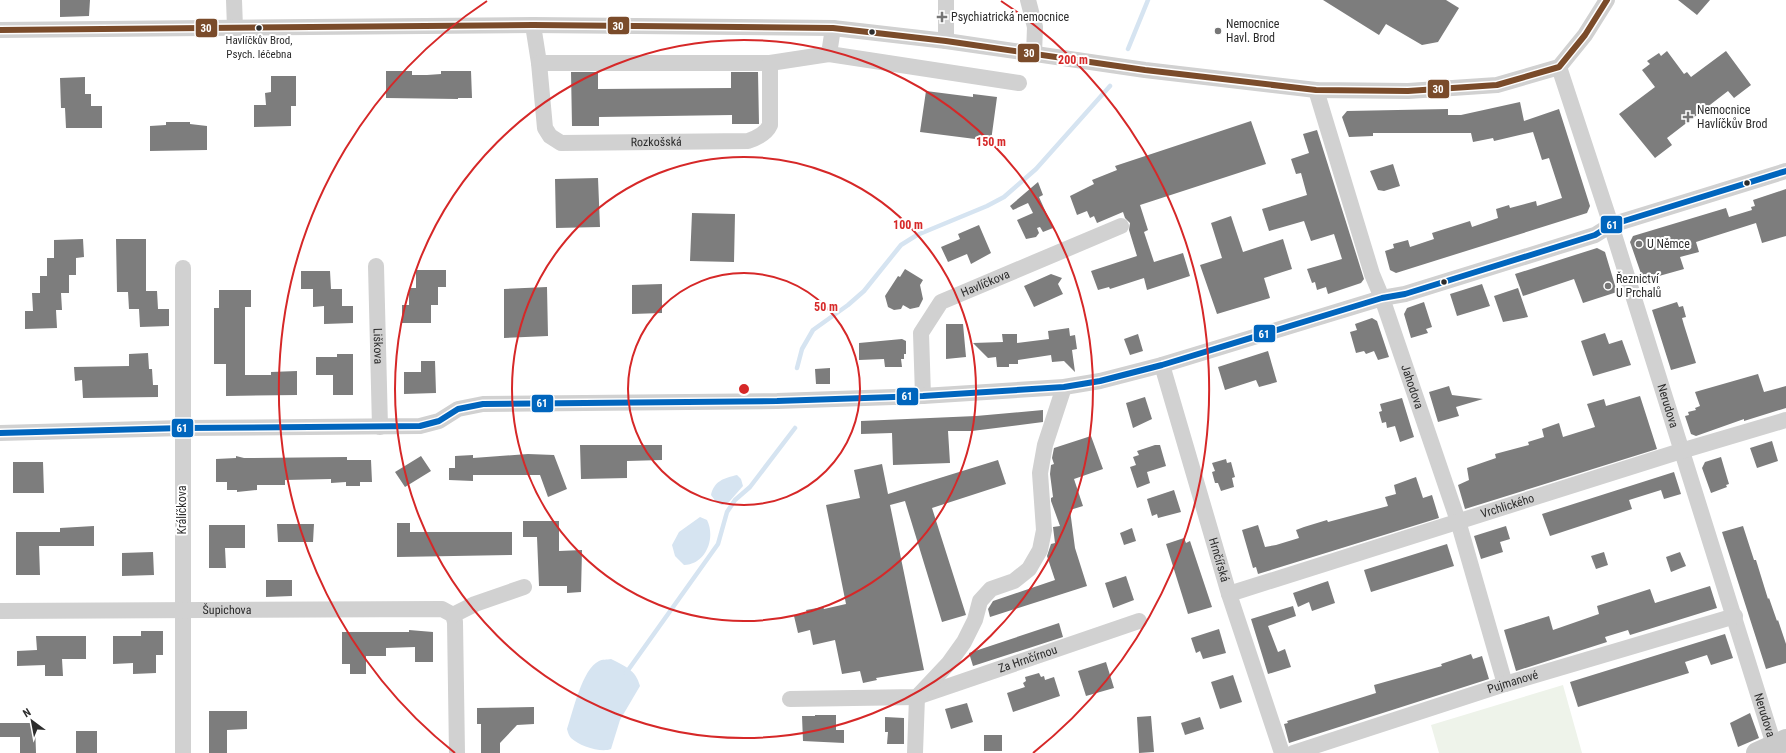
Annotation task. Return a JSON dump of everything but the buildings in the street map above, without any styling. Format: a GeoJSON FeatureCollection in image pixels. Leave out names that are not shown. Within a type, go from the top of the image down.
{"type":"FeatureCollection","features":[{"type":"Feature","properties":{"kind":"street"},"geometry":{"type":"LineString","coordinates":[[234,0],[235,28]]}},
{"type":"Feature","properties":{"kind":"street"},"geometry":{"type":"LineString","coordinates":[[946,0],[946,41]]}},
{"type":"Feature","properties":{"kind":"street"},"geometry":{"type":"LineString","coordinates":[[1028,0],[1035,27],[1034,54]]}},
{"type":"Feature","properties":{"kind":"street"},"geometry":{"type":"LineString","coordinates":[[0,30],[533,25],[833,28],[946,41],[1145,70],[1316,90],[1408,91],[1497,85],[1559,67],[1586,35],[1607,0]]}},
{"type":"Feature","properties":{"kind":"street","name":"Rozkošská"},"geometry":{"type":"LineString","coordinates":[[533,25],[539,63],[545,128],[550,136],[561,143],[748,141],[757,138],[768,129],[770,125],[770,63]]}},
{"type":"Feature","properties":{"kind":"street"},"geometry":{"type":"LineString","coordinates":[[829,54],[833,28]]}},
{"type":"Feature","properties":{"kind":"street"},"geometry":{"type":"LineString","coordinates":[[539,63],[770,63],[829,54],[1020,83]]}},
{"type":"Feature","properties":{"kind":"street","name":"Nerudova"},"geometry":{"type":"LineString","coordinates":[[1559,67],[1611,225],[1681,450],[1735,616],[1774,748]]}},
{"type":"Feature","properties":{"kind":"street","name":"Jahodova"},"geometry":{"type":"LineString","coordinates":[[1316,90],[1372,274],[1382,298],[1458,521],[1505,684]]}},
{"type":"Feature","properties":{"kind":"street"},"geometry":{"type":"LineString","coordinates":[[0,426],[0,433],[182,428],[380,427],[427,425],[439,421],[458,409],[483,404],[777,401],[923,396],[1064,387],[1100,381],[1162,365],[1382,298],[1405,294],[1595,235],[1611,225],[1786,171]]}},
{"type":"Feature","properties":{"kind":"street","name":"Havlíčkova"},"geometry":{"type":"LineString","coordinates":[[923,396],[921,333],[941,302],[1121,226]]}},
{"type":"Feature","properties":{"kind":"street","name":"Liškova"},"geometry":{"type":"LineString","coordinates":[[376,266],[380,427]]}},
{"type":"Feature","properties":{"kind":"street","name":"Králíčkova"},"geometry":{"type":"LineString","coordinates":[[182,268],[183,753]]}},
{"type":"Feature","properties":{"kind":"street","name":"Hrnčířská"},"geometry":{"type":"LineString","coordinates":[[1162,365],[1229,594],[1282,753]]}},
{"type":"Feature","properties":{"kind":"street"},"geometry":{"type":"LineString","coordinates":[[915,753],[917,697],[949,663],[964,642],[975,620],[980,601],[990,589],[1014,581],[1030,569],[1040,550],[1044,530],[1040,473],[1045,445],[1064,387]]}},
{"type":"Feature","properties":{"kind":"street","name":"Vrchlického"},"geometry":{"type":"LineString","coordinates":[[1229,594],[1681,450],[1786,420]]}},
{"type":"Feature","properties":{"kind":"street"},"geometry":{"type":"LineString","coordinates":[[458,753],[455,622],[453,615],[475,604],[524,587]]}},
{"type":"Feature","properties":{"kind":"street","name":"Šupichova"},"geometry":{"type":"LineString","coordinates":[[0,611],[183,611],[442,608],[453,615]]}},
{"type":"Feature","properties":{"kind":"street","name":"Pujmanové"},"geometry":{"type":"LineString","coordinates":[[1292,753],[1505,684],[1735,616]]}},
{"type":"Feature","properties":{"kind":"street","name":"Za Hrnčírnou"},"geometry":{"type":"LineString","coordinates":[[790,699],[917,697],[1139,621]]}},
{"type":"Feature","properties":{"kind":"shaded area"},"geometry":{"type":"Polygon","coordinates":[[[1563,685],[1582,753],[1439,753],[1431,725],[1563,685]]]}},
{"type":"Feature","properties":{"kind":"water"},"geometry":{"type":"Polygon","coordinates":[[[737,475],[741,479],[743,486],[729,502],[722,505],[716,502],[711,495],[714,486],[728,477],[737,475]]]}},
{"type":"Feature","properties":{"kind":"water"},"geometry":{"type":"Polygon","coordinates":[[[700,517],[707,520],[709,527],[710,534],[707,549],[698,560],[692,564],[684,565],[675,556],[672,545],[679,532],[700,517]]]}},
{"type":"Feature","properties":{"kind":"water"},"geometry":{"type":"Polygon","coordinates":[[[611,659],[633,672],[640,686],[620,720],[611,749],[602,750],[579,744],[571,738],[567,729],[579,692],[588,673],[599,661],[611,659]]]}},
{"type":"Feature","properties":{"kind":"waterway"},"geometry":{"type":"LineString","coordinates":[[1128,49],[1148,0]]}},
{"type":"Feature","properties":{"kind":"waterway"},"geometry":{"type":"LineString","coordinates":[[797,368],[802,349],[813,330],[848,305],[864,291],[901,245],[917,235],[987,206],[1004,197],[1036,169],[1110,86]]}},
{"type":"Feature","properties":{"kind":"waterway"},"geometry":{"type":"LineString","coordinates":[[626,673],[718,544],[727,512],[735,500],[750,487],[795,428]]}},
{"type":"Feature","properties":{"kind":"transit line","name":"30"},"geometry":{"type":"LineString","coordinates":[[0,30],[533,25],[833,28],[946,41],[1145,70],[1316,90],[1408,91],[1497,85],[1559,67],[1585,35],[1607,0]]}},
{"type":"Feature","properties":{"kind":"transit line","name":"61"},"geometry":{"type":"LineString","coordinates":[[0,433],[182,428],[420,426],[439,421],[458,409],[483,404],[777,401],[923,396],[1064,387],[1100,381],[1162,365],[1382,298],[1405,294],[1595,235],[1611,225],[1786,171]]}},
{"type":"Feature","properties":{"kind":"place","name":"Psychiatrická nemocnice"},"geometry":{"type":"Point","coordinates":[942,17]}},
{"type":"Feature","properties":{"kind":"place","name":"Havlíčkův Brod, Psych. léčebna"},"geometry":{"type":"Point","coordinates":[259,28]}},
{"type":"Feature","properties":{"kind":"place","name":"Nemocnice Havl. Brod"},"geometry":{"type":"Point","coordinates":[1218,31]}},
{"type":"Feature","properties":{"kind":"place","name":"Nemocnice Havlíčkův Brod"},"geometry":{"type":"Point","coordinates":[1688,117]}},
{"type":"Feature","properties":{"kind":"place","name":"U Němce"},"geometry":{"type":"Point","coordinates":[1639,244]}},
{"type":"Feature","properties":{"kind":"place","name":"Řeznictví U Prchalů"},"geometry":{"type":"Point","coordinates":[1608,286]}}]}
